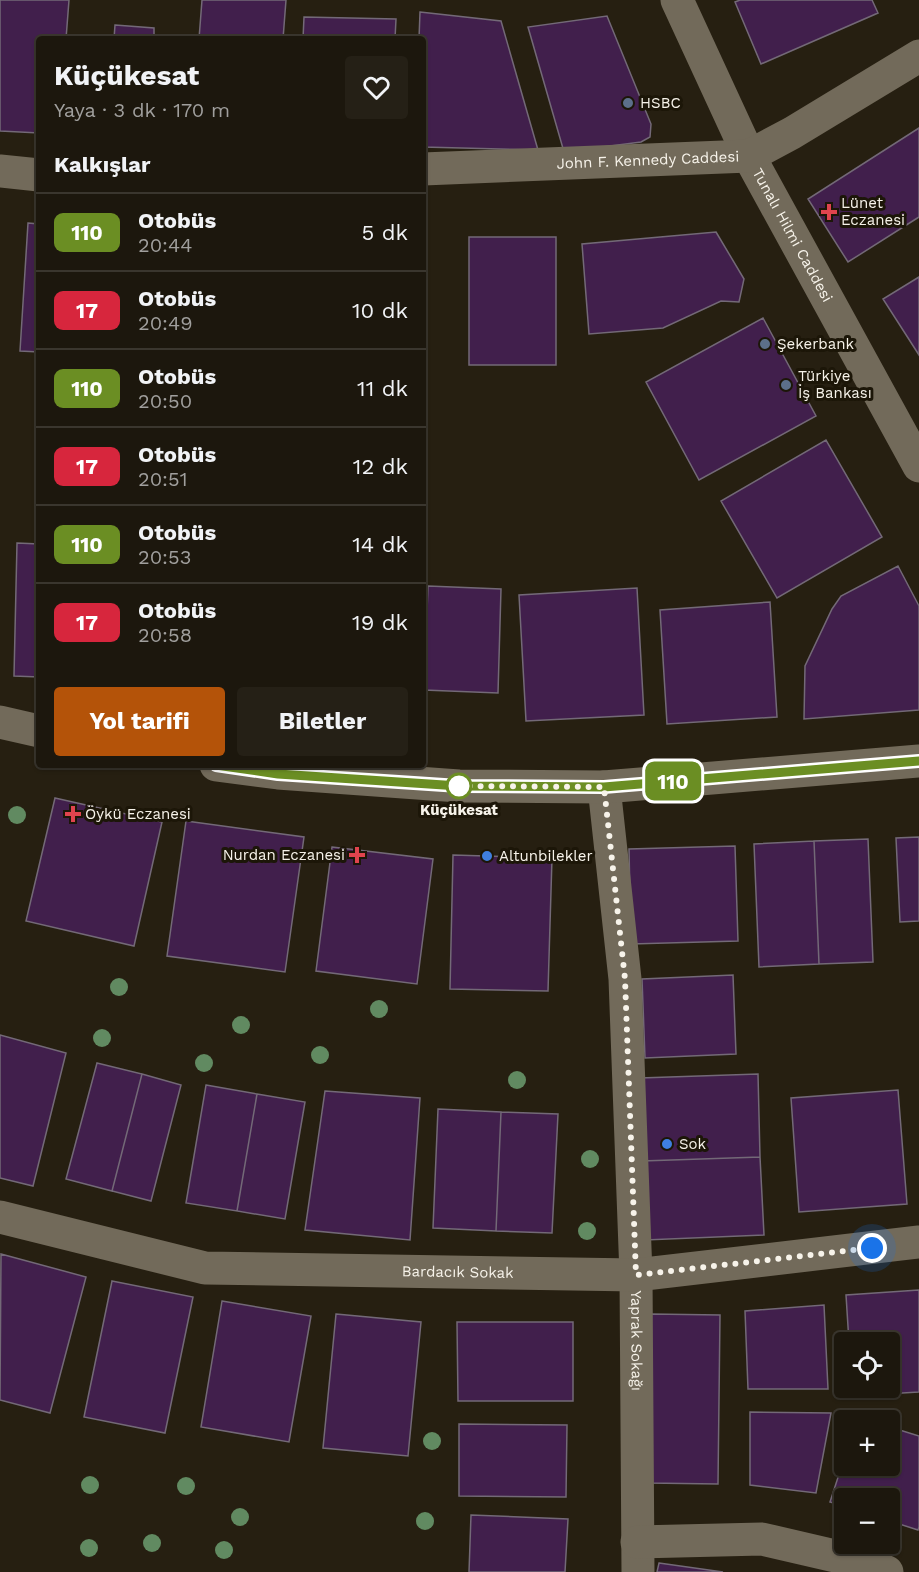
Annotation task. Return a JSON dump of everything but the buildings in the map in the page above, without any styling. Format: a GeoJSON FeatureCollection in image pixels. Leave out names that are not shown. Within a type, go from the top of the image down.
{"type":"FeatureCollection","features":[{"type":"Feature","properties":{"kind":"street","name":"Tunalı Hilmi Caddesi"},"geometry":{"type":"LineString","coordinates":[[677,0],[749,156],[919,466]]}},
{"type":"Feature","properties":{"kind":"street","name":"John F. Kennedy Caddesi"},"geometry":{"type":"LineString","coordinates":[[426,169],[749,156],[792,133],[919,56]]}},
{"type":"Feature","properties":{"kind":"street"},"geometry":{"type":"LineString","coordinates":[[0,171],[36,175]]}},
{"type":"Feature","properties":{"kind":"street"},"geometry":{"type":"LineString","coordinates":[[0,722],[36,730]]}},
{"type":"Feature","properties":{"kind":"street"},"geometry":{"type":"LineString","coordinates":[[237,768],[278,774],[459,786],[604,787],[919,760]]}},
{"type":"Feature","properties":{"kind":"street","name":"Yaprak Sokağı"},"geometry":{"type":"LineString","coordinates":[[604,787],[625,979],[636,1275],[638,1557]]}},
{"type":"Feature","properties":{"kind":"street","name":"Bardacık Sokak"},"geometry":{"type":"LineString","coordinates":[[0,1217],[205,1268],[636,1275],[919,1242]]}},
{"type":"Feature","properties":{"kind":"street"},"geometry":{"type":"LineString","coordinates":[[638,1557],[762,1539],[861,1562],[887,1572]]}},
{"type":"Feature","properties":{"kind":"bus line","name":"110"},"geometry":{"type":"LineString","coordinates":[[237,768],[278,774],[459,786],[604,787],[919,761]]}},
{"type":"Feature","properties":{"kind":"place","name":"HSBC"},"geometry":{"type":"Point","coordinates":[628,103]}},
{"type":"Feature","properties":{"kind":"place","name":"Lünet Eczanesi"},"geometry":{"type":"Point","coordinates":[829,212]}},
{"type":"Feature","properties":{"kind":"place","name":"Şekerbank"},"geometry":{"type":"Point","coordinates":[765,344]}},
{"type":"Feature","properties":{"kind":"place","name":"Türkiye İş Bankası"},"geometry":{"type":"Point","coordinates":[786,385]}},
{"type":"Feature","properties":{"kind":"place","name":"Küçükesat"},"geometry":{"type":"Point","coordinates":[459,786]}},
{"type":"Feature","properties":{"kind":"place","name":"Öykü Eczanesi"},"geometry":{"type":"Point","coordinates":[73,814]}},
{"type":"Feature","properties":{"kind":"place","name":"Nurdan Eczanesi"},"geometry":{"type":"Point","coordinates":[357,855]}},
{"type":"Feature","properties":{"kind":"place","name":"Altunbilekler"},"geometry":{"type":"Point","coordinates":[487,856]}},
{"type":"Feature","properties":{"kind":"place","name":"Sok"},"geometry":{"type":"Point","coordinates":[667,1144]}},
{"type":"Feature","properties":{"kind":"route"},"geometry":{"type":"LineString","coordinates":[[459,786],[604,787],[625,979],[636,1275],[872,1248]]}}]}
